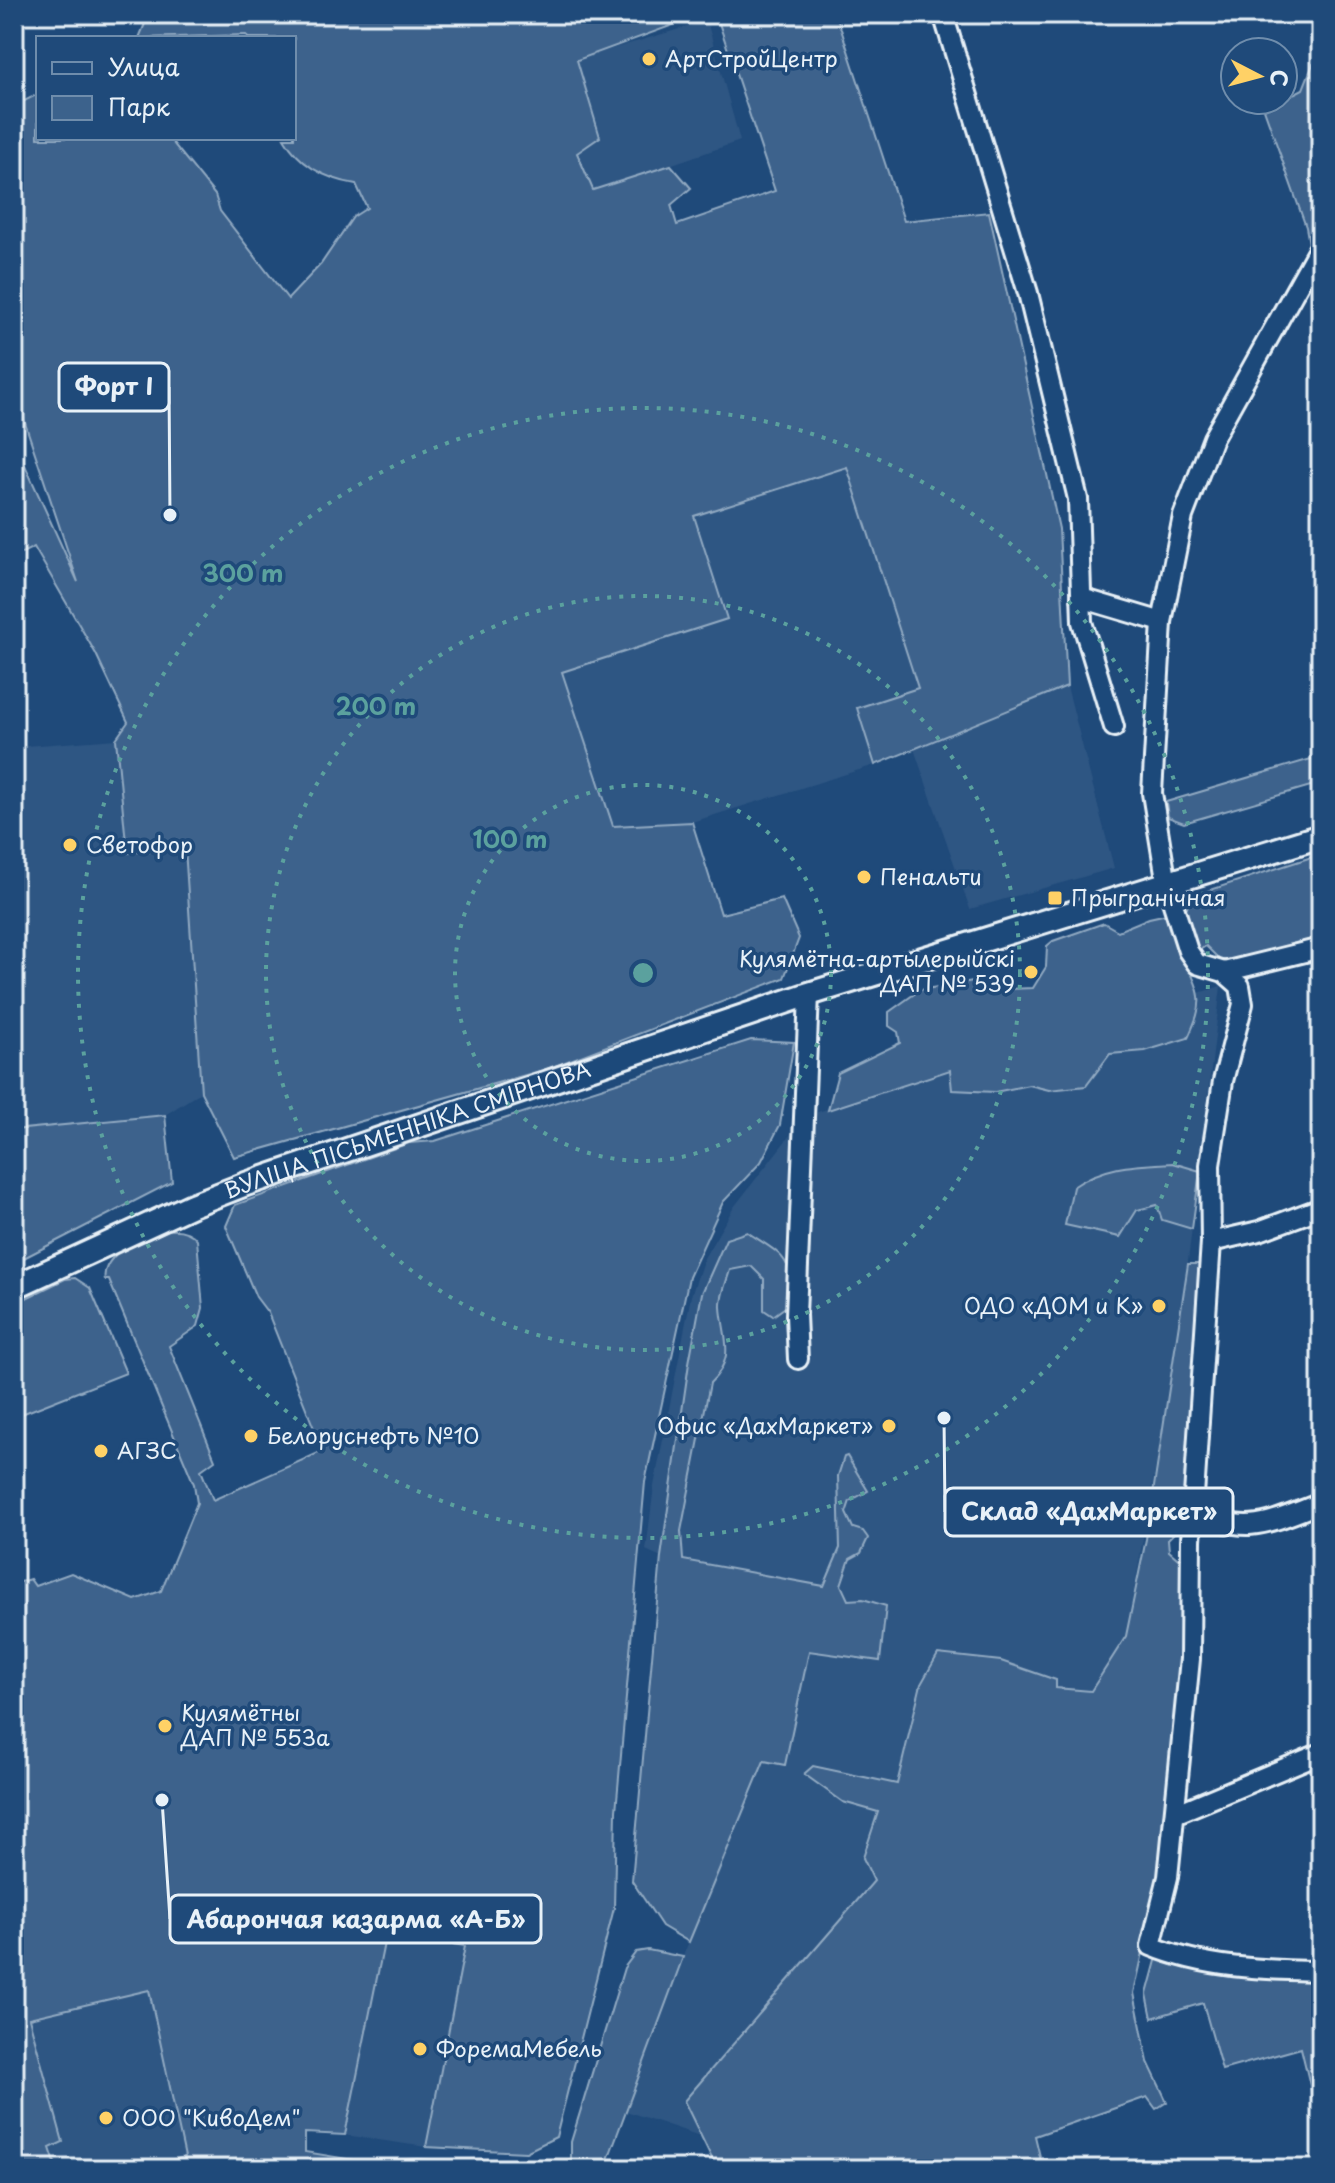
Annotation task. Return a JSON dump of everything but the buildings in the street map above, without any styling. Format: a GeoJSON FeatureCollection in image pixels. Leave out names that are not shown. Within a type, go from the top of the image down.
{"type":"FeatureCollection","features":[{"type":"Feature","properties":{"kind":"main road","name":"ВУЛІЦА ПІСЬМЕННІКА СМІРНОВА"},"geometry":{"type":"LineString","coordinates":[[14,1287],[192,1205],[246,1184],[809,994],[1321,836]]}},
{"type":"Feature","properties":{"kind":"street"},"geometry":{"type":"LineString","coordinates":[[943,14],[1028,293],[1078,499],[1082,622],[1114,727]]}},
{"type":"Feature","properties":{"kind":"street"},"geometry":{"type":"LineString","coordinates":[[1321,244],[1213,438],[1183,516],[1162,622],[1152,793],[1167,885],[1188,951],[1197,964],[1224,972],[1240,986],[1243,1004],[1223,1081],[1210,1165],[1211,1242],[1194,1512],[1190,1659],[1168,1877],[1151,1946],[1183,1960],[1270,1970],[1321,1971]]}},
{"type":"Feature","properties":{"kind":"street"},"geometry":{"type":"LineString","coordinates":[[1081,598],[1162,622]]}},
{"type":"Feature","properties":{"kind":"street"},"geometry":{"type":"LineString","coordinates":[[1224,972],[1321,948]]}},
{"type":"Feature","properties":{"kind":"street"},"geometry":{"type":"LineString","coordinates":[[798,1359],[796,1315],[809,994]]}},
{"type":"Feature","properties":{"kind":"street"},"geometry":{"type":"LineString","coordinates":[[1211,1242],[1259,1231],[1321,1208]]}},
{"type":"Feature","properties":{"kind":"street"},"geometry":{"type":"LineString","coordinates":[[1194,1512],[1224,1524],[1256,1527],[1321,1503]]}},
{"type":"Feature","properties":{"kind":"street"},"geometry":{"type":"LineString","coordinates":[[1175,1814],[1321,1753]]}},
{"type":"Feature","properties":{"kind":"shaded area"},"geometry":{"type":"Polygon","coordinates":[[[707,21],[740,141],[593,191],[577,153],[577,59],[707,21]]]}},
{"type":"Feature","properties":{"kind":"shaded area"},"geometry":{"type":"Polygon","coordinates":[[[848,467],[918,688],[857,708],[875,765],[692,822],[613,826],[562,672],[726,619],[694,516],[848,467]]]}},
{"type":"Feature","properties":{"kind":"shaded area"},"geometry":{"type":"Polygon","coordinates":[[[1067,686],[1114,868],[970,909],[914,749],[1067,686]]]}},
{"type":"Feature","properties":{"kind":"shaded area"},"geometry":{"type":"Polygon","coordinates":[[[116,739],[127,853],[185,847],[201,1092],[165,1115],[14,1130],[14,747],[116,739]]]}},
{"type":"Feature","properties":{"kind":"shaded area"},"geometry":{"type":"Polygon","coordinates":[[[1221,986],[1180,1328],[1126,1636],[1091,1691],[918,1830],[685,2101],[703,2137],[626,2111],[685,1951],[764,1760],[785,1765],[823,1586],[661,1557],[646,1550],[654,1486],[691,1296],[704,1258],[734,1207],[805,1116],[1221,986]]]}},
{"type":"Feature","properties":{"kind":"shaded area"},"geometry":{"type":"Polygon","coordinates":[[[386,1933],[465,1946],[426,2147],[345,2135],[386,1933]]]}},
{"type":"Feature","properties":{"kind":"shaded area"},"geometry":{"type":"Polygon","coordinates":[[[149,1990],[185,2157],[134,2169],[57,2169],[50,2148],[63,2143],[29,2018],[149,1990]]]}},
{"type":"Feature","properties":{"kind":"green space"},"geometry":{"type":"Polygon","coordinates":[[[149,14],[685,14],[687,20],[577,60],[600,137],[577,153],[593,190],[671,165],[691,188],[671,205],[677,225],[775,191],[716,14],[836,14],[904,221],[989,212],[1059,529],[1067,686],[875,765],[857,708],[918,688],[847,467],[694,516],[727,619],[562,672],[613,826],[692,822],[721,914],[782,899],[799,938],[784,978],[547,1069],[234,1157],[201,1092],[185,848],[127,853],[116,739],[128,722],[96,654],[34,547],[14,557],[14,441],[78,582],[14,390],[14,106],[36,95],[36,140],[171,140],[215,195],[220,211],[288,299],[321,264],[353,217],[367,208],[356,184],[314,170],[285,140],[296,140],[296,36],[140,36],[149,14]]]}},
{"type":"Feature","properties":{"kind":"green space"},"geometry":{"type":"Polygon","coordinates":[[[1313,64],[1321,67],[1321,312],[1306,227],[1266,116],[1299,116],[1299,91],[1303,89],[1313,64]]]}},
{"type":"Feature","properties":{"kind":"green space"},"geometry":{"type":"Polygon","coordinates":[[[1321,756],[1321,783],[1184,823],[1168,817],[1166,802],[1321,756]]]}},
{"type":"Feature","properties":{"kind":"green space"},"geometry":{"type":"Polygon","coordinates":[[[1321,854],[1321,940],[1240,960],[1220,960],[1206,946],[1185,959],[1199,998],[1197,1015],[1188,1038],[1145,1051],[1110,1054],[1086,1086],[1049,1090],[1029,1085],[995,1092],[952,1090],[950,1070],[828,1110],[838,1073],[900,1043],[898,1032],[889,1026],[889,1012],[920,990],[979,980],[1007,989],[1033,988],[1046,967],[1047,946],[1053,941],[1104,923],[1118,931],[1149,918],[1185,910],[1195,895],[1321,854]]]}},
{"type":"Feature","properties":{"kind":"green space"},"geometry":{"type":"Polygon","coordinates":[[[751,1040],[794,1042],[780,1125],[761,1162],[723,1202],[689,1277],[645,1482],[616,1811],[614,1908],[556,2137],[526,2152],[426,2147],[465,1946],[386,1933],[345,2135],[305,2133],[305,2152],[371,2163],[417,2159],[553,2168],[571,2159],[571,2142],[624,1968],[636,1952],[648,1950],[683,1957],[607,2162],[609,2169],[134,2169],[185,2157],[149,1990],[29,2018],[63,2142],[50,2148],[57,2169],[14,2169],[14,1584],[30,1579],[35,1586],[71,1573],[135,1600],[161,1591],[197,1503],[194,1484],[109,1280],[105,1280],[106,1268],[113,1257],[140,1238],[157,1232],[187,1232],[197,1240],[203,1308],[198,1326],[169,1346],[215,1460],[201,1470],[213,1500],[323,1451],[268,1313],[256,1297],[226,1226],[235,1205],[409,1143],[435,1141],[751,1040]]]}},
{"type":"Feature","properties":{"kind":"green space"},"geometry":{"type":"Polygon","coordinates":[[[165,1115],[172,1182],[14,1263],[14,1130],[165,1115]]]}},
{"type":"Feature","properties":{"kind":"green space"},"geometry":{"type":"Polygon","coordinates":[[[1173,1163],[1200,1171],[1192,1229],[1162,1220],[1157,1205],[1137,1210],[1120,1237],[1065,1225],[1073,1187],[1085,1180],[1109,1170],[1173,1163]]]}},
{"type":"Feature","properties":{"kind":"green space"},"geometry":{"type":"Polygon","coordinates":[[[747,1232],[778,1253],[788,1267],[788,1305],[773,1316],[764,1310],[764,1279],[751,1266],[730,1270],[721,1303],[726,1356],[710,1383],[681,1531],[683,1560],[824,1586],[840,1548],[838,1476],[847,1456],[868,1491],[850,1501],[846,1513],[853,1528],[863,1531],[868,1538],[861,1553],[850,1559],[841,1585],[848,1600],[863,1599],[886,1606],[880,1661],[809,1651],[785,1765],[764,1761],[689,1942],[662,1926],[632,1881],[661,1557],[689,1363],[702,1293],[726,1239],[747,1232]]]}},
{"type":"Feature","properties":{"kind":"green space"},"geometry":{"type":"Polygon","coordinates":[[[1188,1264],[1202,1264],[1183,1524],[1168,1539],[1169,1551],[1185,1565],[1178,1700],[1160,1876],[1134,1993],[1148,2062],[1167,2102],[1156,2109],[1147,2097],[1035,2136],[1043,2169],[717,2169],[684,2101],[874,1881],[863,1858],[878,1812],[843,1802],[804,1774],[813,1766],[897,1784],[921,1684],[938,1654],[1001,1661],[1056,1680],[1056,1688],[1091,1691],[1126,1636],[1146,1539],[1188,1264]]]}},
{"type":"Feature","properties":{"kind":"green space"},"geometry":{"type":"Polygon","coordinates":[[[75,1278],[90,1288],[126,1373],[14,1417],[14,1304],[65,1279],[75,1278]]]}},
{"type":"Feature","properties":{"kind":"green space"},"geometry":{"type":"Polygon","coordinates":[[[1157,1957],[1188,1968],[1321,1974],[1321,2131],[1301,2048],[1222,2070],[1203,2003],[1152,2018],[1147,1994],[1157,1957]]]}},
{"type":"Feature","properties":{"kind":"place","name":"АртСтройЦентр"},"geometry":{"type":"Point","coordinates":[649,59]}},
{"type":"Feature","properties":{"kind":"place","name":"Форт I"},"geometry":{"type":"Point","coordinates":[170,515]}},
{"type":"Feature","properties":{"kind":"place","name":"Светофор"},"geometry":{"type":"Point","coordinates":[70,845]}},
{"type":"Feature","properties":{"kind":"place","name":"Пенальти"},"geometry":{"type":"Point","coordinates":[864,877]}},
{"type":"Feature","properties":{"kind":"place","name":"Прыгранічная"},"geometry":{"type":"Point","coordinates":[1055,898]}},
{"type":"Feature","properties":{"kind":"place","name":"Кулямётна-артылерыйскі ДАП № 539"},"geometry":{"type":"Point","coordinates":[1031,972]}},
{"type":"Feature","properties":{"kind":"place","name":"ОДО «ДОМ и К»"},"geometry":{"type":"Point","coordinates":[1159,1306]}},
{"type":"Feature","properties":{"kind":"place","name":"Склад «ДахМаркет»"},"geometry":{"type":"Point","coordinates":[944,1418]}},
{"type":"Feature","properties":{"kind":"place","name":"Офис «ДахМаркет»"},"geometry":{"type":"Point","coordinates":[889,1426]}},
{"type":"Feature","properties":{"kind":"place","name":"Белоруснефть №10"},"geometry":{"type":"Point","coordinates":[251,1436]}},
{"type":"Feature","properties":{"kind":"place","name":"АГЗС"},"geometry":{"type":"Point","coordinates":[101,1451]}},
{"type":"Feature","properties":{"kind":"place","name":"Кулямётны ДАП № 553а"},"geometry":{"type":"Point","coordinates":[165,1726]}},
{"type":"Feature","properties":{"kind":"place","name":"Абарончая казарма «А-Б»"},"geometry":{"type":"Point","coordinates":[162,1800]}},
{"type":"Feature","properties":{"kind":"place","name":"ФоремаМебель"},"geometry":{"type":"Point","coordinates":[420,2049]}},
{"type":"Feature","properties":{"kind":"place","name":"ООО \"КивоДем\""},"geometry":{"type":"Point","coordinates":[106,2118]}}]}
